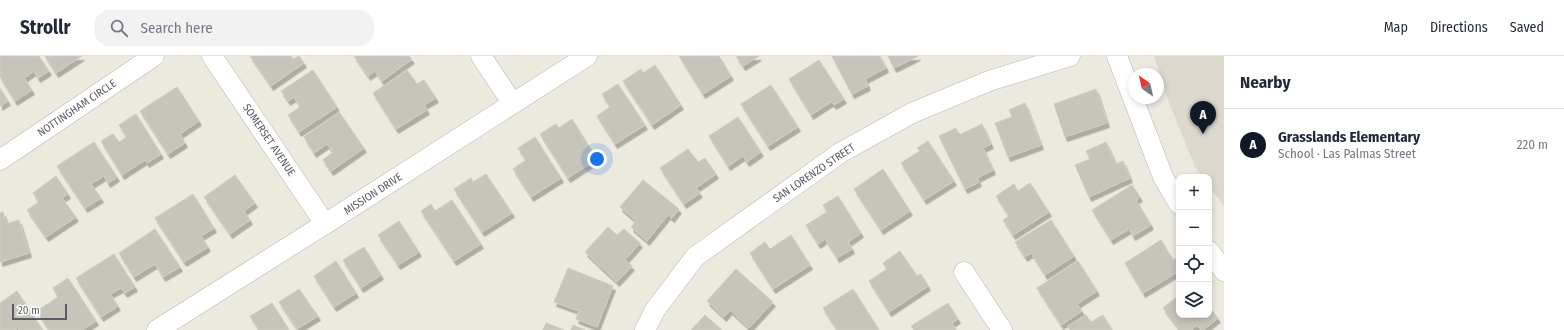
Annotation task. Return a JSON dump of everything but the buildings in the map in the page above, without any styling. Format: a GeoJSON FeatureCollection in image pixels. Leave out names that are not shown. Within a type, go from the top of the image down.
{"type":"FeatureCollection","features":[{"type":"Feature","properties":{"kind":"street","name":"NOTTINGHAM CIRCLE"},"geometry":{"type":"LineString","coordinates":[[0,160],[154,56]]}},
{"type":"Feature","properties":{"kind":"street","name":"SOMERSET AVENUE"},"geometry":{"type":"LineString","coordinates":[[212,56],[325,224]]}},
{"type":"Feature","properties":{"kind":"street"},"geometry":{"type":"LineString","coordinates":[[480,56],[513,104]]}},
{"type":"Feature","properties":{"kind":"street","name":"MISSION DRIVE"},"geometry":{"type":"LineString","coordinates":[[157,330],[587,56]]}},
{"type":"Feature","properties":{"kind":"street","name":"SAN LORENZO STREET"},"geometry":{"type":"LineString","coordinates":[[645,330],[655,310],[695,257],[840,153],[912,113],[989,81],[1070,56]]}},
{"type":"Feature","properties":{"kind":"street"},"geometry":{"type":"LineString","coordinates":[[1117,56],[1164,177],[1176,199]]}},
{"type":"Feature","properties":{"kind":"street"},"geometry":{"type":"LineString","coordinates":[[1212,255],[1224,271]]}},
{"type":"Feature","properties":{"kind":"street"},"geometry":{"type":"LineString","coordinates":[[964,272],[1002,330]]}},
{"type":"Feature","properties":{"kind":"shaded area"},"geometry":{"type":"Polygon","coordinates":[[[1154,56],[1224,56],[1224,206],[1212,190],[1212,174],[1201,174],[1195,167],[1164,87],[1164,68],[1158,68],[1154,56]]]}},
{"type":"Feature","properties":{"kind":"place","name":"Grasslands Elementary"},"geometry":{"type":"Point","coordinates":[1203,134]}}]}
